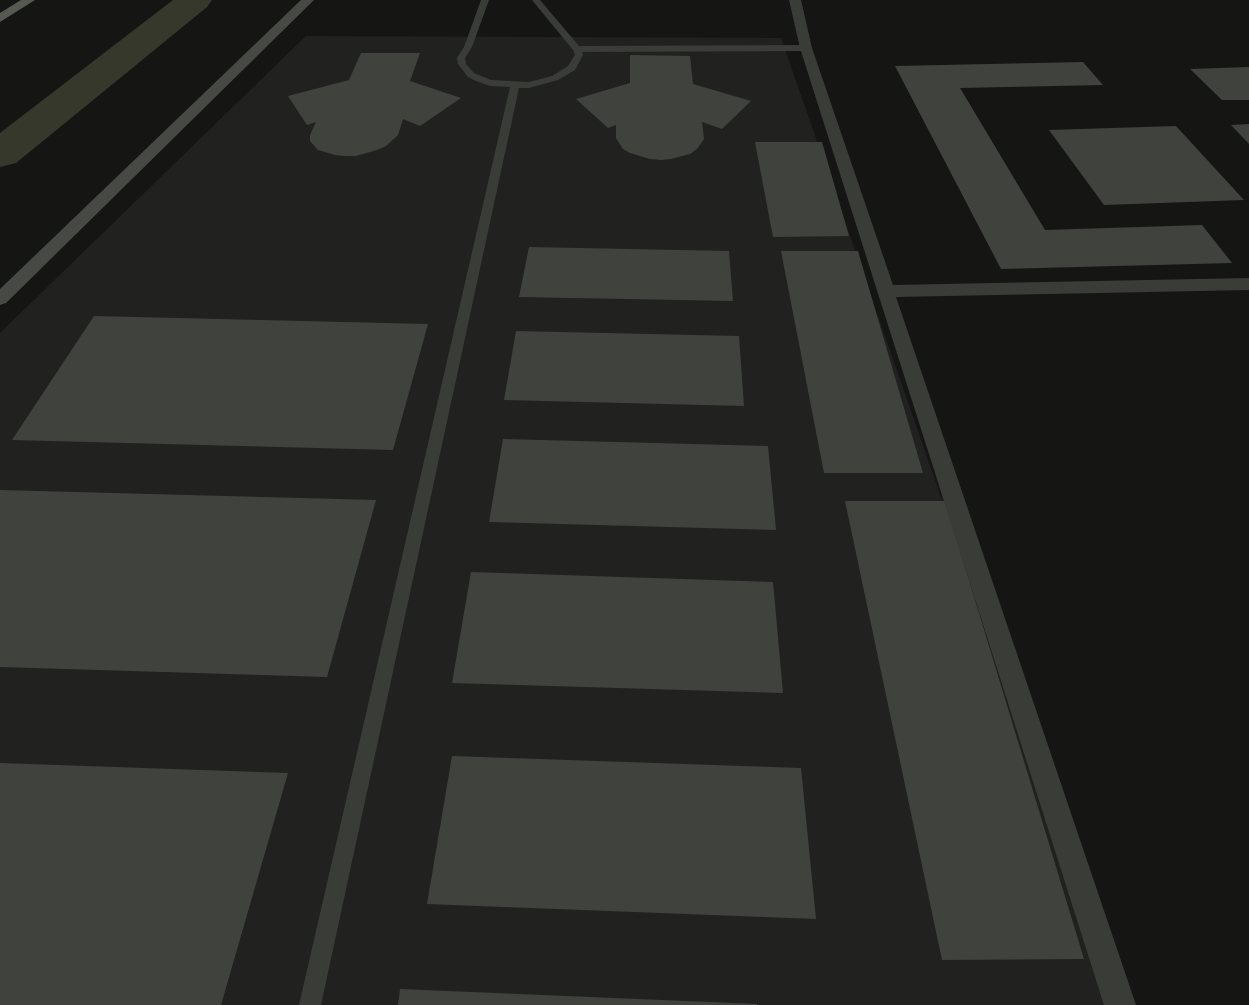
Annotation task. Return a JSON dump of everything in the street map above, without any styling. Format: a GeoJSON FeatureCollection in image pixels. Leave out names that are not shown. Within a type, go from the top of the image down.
{"type":"FeatureCollection","features":[{"type":"Feature","properties":{"kind":"main road"},"geometry":{"type":"LineString","coordinates":[[0,18],[29,0]]}},
{"type":"Feature","properties":{"kind":"street"},"geometry":{"type":"LineString","coordinates":[[0,299],[308,0]]}},
{"type":"Feature","properties":{"kind":"street"},"geometry":{"type":"LineString","coordinates":[[795,0],[800,28],[806,48],[1120,1005]]}},
{"type":"Feature","properties":{"kind":"street"},"geometry":{"type":"LineString","coordinates":[[886,291],[1249,284]]}},
{"type":"Feature","properties":{"kind":"lane"},"geometry":{"type":"LineString","coordinates":[[485,0],[468,46],[461,58],[462,64],[471,75],[479,79],[490,83],[515,85],[542,82],[565,74],[577,62],[577,49],[536,0]]}},
{"type":"Feature","properties":{"kind":"lane"},"geometry":{"type":"LineString","coordinates":[[577,49],[806,48]]}},
{"type":"Feature","properties":{"kind":"lane"},"geometry":{"type":"LineString","coordinates":[[310,1005],[515,85]]}},
{"type":"Feature","properties":{"kind":"shaded area"},"geometry":{"type":"Polygon","coordinates":[[[306,36],[781,38],[1118,1005],[0,1005],[0,333],[306,36]]]}},
{"type":"Feature","properties":{"kind":"building"},"geometry":{"type":"Polygon","coordinates":[[[361,53],[420,53],[410,81],[461,98],[420,126],[403,119],[398,135],[386,146],[377,150],[356,156],[345,156],[318,150],[310,141],[310,135],[316,122],[307,125],[288,96],[349,80],[361,53]]]}},
{"type":"Feature","properties":{"kind":"building"},"geometry":{"type":"Polygon","coordinates":[[[630,55],[690,56],[693,84],[751,101],[722,129],[702,122],[704,139],[697,149],[690,154],[661,160],[650,159],[630,153],[623,149],[616,138],[616,125],[608,128],[576,99],[630,83],[630,55]]]}},
{"type":"Feature","properties":{"kind":"building"},"geometry":{"type":"Polygon","coordinates":[[[1083,62],[1103,85],[960,88],[1045,230],[1202,225],[1232,263],[1001,269],[895,66],[1083,62]]]}},
{"type":"Feature","properties":{"kind":"building"},"geometry":{"type":"Polygon","coordinates":[[[1249,67],[1249,100],[1222,100],[1190,69],[1249,67]]]}},
{"type":"Feature","properties":{"kind":"building"},"geometry":{"type":"Polygon","coordinates":[[[1249,124],[1249,144],[1231,125],[1249,124]]]}},
{"type":"Feature","properties":{"kind":"building"},"geometry":{"type":"Polygon","coordinates":[[[1176,126],[1244,200],[1104,205],[1049,130],[1176,126]]]}},
{"type":"Feature","properties":{"kind":"building"},"geometry":{"type":"Polygon","coordinates":[[[755,142],[822,142],[849,236],[773,237],[755,142]]]}},
{"type":"Feature","properties":{"kind":"building"},"geometry":{"type":"Polygon","coordinates":[[[529,247],[729,251],[733,301],[519,297],[529,247]]]}},
{"type":"Feature","properties":{"kind":"building"},"geometry":{"type":"Polygon","coordinates":[[[781,251],[858,251],[923,473],[824,473],[781,251]]]}},
{"type":"Feature","properties":{"kind":"building"},"geometry":{"type":"Polygon","coordinates":[[[94,316],[428,324],[393,450],[12,440],[94,316]]]}},
{"type":"Feature","properties":{"kind":"building"},"geometry":{"type":"Polygon","coordinates":[[[516,331],[739,336],[744,406],[504,400],[516,331]]]}},
{"type":"Feature","properties":{"kind":"building"},"geometry":{"type":"Polygon","coordinates":[[[503,439],[768,446],[776,530],[489,522],[503,439]]]}},
{"type":"Feature","properties":{"kind":"building"},"geometry":{"type":"Polygon","coordinates":[[[0,490],[376,500],[327,677],[0,667],[0,490]]]}},
{"type":"Feature","properties":{"kind":"building"},"geometry":{"type":"Polygon","coordinates":[[[845,501],[945,501],[1084,959],[942,960],[845,501]]]}},
{"type":"Feature","properties":{"kind":"building"},"geometry":{"type":"Polygon","coordinates":[[[471,572],[773,582],[783,693],[452,683],[471,572]]]}},
{"type":"Feature","properties":{"kind":"building"},"geometry":{"type":"Polygon","coordinates":[[[452,756],[801,768],[816,919],[427,904],[452,756]]]}},
{"type":"Feature","properties":{"kind":"building"},"geometry":{"type":"Polygon","coordinates":[[[0,763],[288,773],[221,1005],[0,1005],[0,763]]]}},
{"type":"Feature","properties":{"kind":"building"},"geometry":{"type":"Polygon","coordinates":[[[400,989],[757,1004],[757,1005],[398,1005],[400,989]]]}},
{"type":"Feature","properties":{"kind":"waterway"},"geometry":{"type":"LineString","coordinates":[[0,154],[195,0]]}}]}
